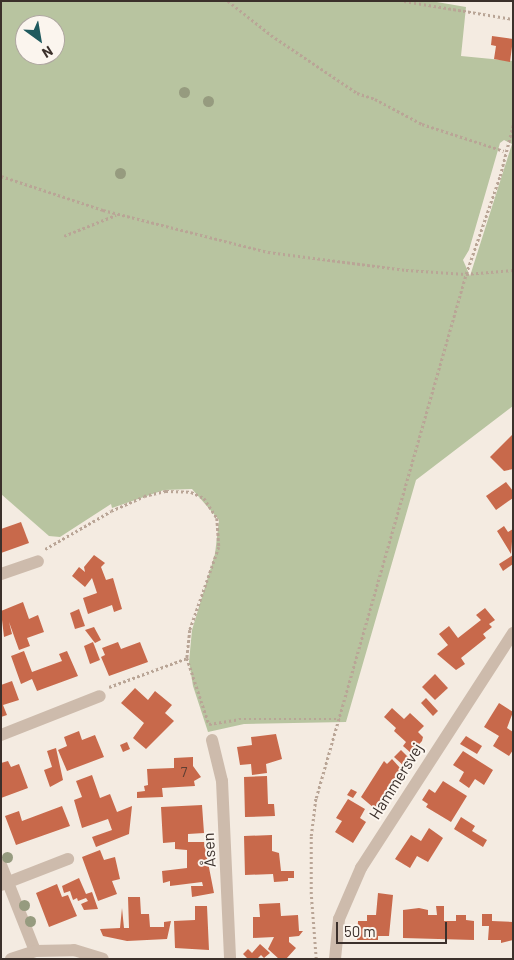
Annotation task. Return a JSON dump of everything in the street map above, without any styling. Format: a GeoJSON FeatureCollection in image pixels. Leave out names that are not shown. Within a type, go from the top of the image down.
{"type":"FeatureCollection","features":[{"type":"Feature","properties":{"kind":"street"},"geometry":{"type":"LineString","coordinates":[[1,574],[38,561]]}},
{"type":"Feature","properties":{"kind":"street","name":"Hammersvej"},"geometry":{"type":"LineString","coordinates":[[335,959],[339,919],[361,868],[513,633]]}},
{"type":"Feature","properties":{"kind":"street"},"geometry":{"type":"LineString","coordinates":[[1,735],[100,696]]}},
{"type":"Feature","properties":{"kind":"street","name":"Åsen"},"geometry":{"type":"LineString","coordinates":[[212,740],[222,781],[230,959]]}},
{"type":"Feature","properties":{"kind":"street"},"geometry":{"type":"LineString","coordinates":[[4,884],[68,859]]}},
{"type":"Feature","properties":{"kind":"street"},"geometry":{"type":"LineString","coordinates":[[1,865],[4,884],[35,951]]}},
{"type":"Feature","properties":{"kind":"street"},"geometry":{"type":"LineString","coordinates":[[11,959],[35,951],[74,950],[103,959]]}},
{"type":"Feature","properties":{"kind":"path"},"geometry":{"type":"LineString","coordinates":[[228,1],[271,35],[357,93],[422,124],[504,151]]}},
{"type":"Feature","properties":{"kind":"path"},"geometry":{"type":"LineString","coordinates":[[404,1],[513,19]]}},
{"type":"Feature","properties":{"kind":"path"},"geometry":{"type":"LineString","coordinates":[[316,959],[311,894],[311,836],[316,798],[466,274],[500,176],[504,151],[513,125]]}},
{"type":"Feature","properties":{"kind":"path"},"geometry":{"type":"LineString","coordinates":[[1,176],[117,214],[268,252],[332,262],[466,274],[513,270]]}},
{"type":"Feature","properties":{"kind":"path"},"geometry":{"type":"LineString","coordinates":[[64,236],[117,214]]}},
{"type":"Feature","properties":{"kind":"path"},"geometry":{"type":"LineString","coordinates":[[38,561],[46,548],[144,496],[166,491],[191,492],[204,498],[217,518],[219,547],[190,630],[187,658],[209,724],[240,719],[340,719]]}},
{"type":"Feature","properties":{"kind":"path"},"geometry":{"type":"LineString","coordinates":[[100,696],[112,685],[187,658]]}},
{"type":"Feature","properties":{"kind":"green space"},"geometry":{"type":"Polygon","coordinates":[[[1,1],[431,1],[466,7],[461,56],[513,61],[513,406],[416,480],[346,722],[244,724],[208,732],[193,686],[189,662],[192,630],[215,554],[219,520],[192,489],[164,490],[112,508],[111,504],[60,537],[49,536],[1,494],[1,1]],[[504,140],[500,143],[469,250],[463,260],[470,276],[512,144],[504,140]]]}},
{"type":"Feature","properties":{"kind":"building"},"geometry":{"type":"Polygon","coordinates":[[[492,36],[513,39],[510,62],[494,59],[496,46],[491,45],[492,36]]]}},
{"type":"Feature","properties":{"kind":"building"},"geometry":{"type":"Polygon","coordinates":[[[513,434],[513,469],[504,471],[490,457],[513,434]]]}},
{"type":"Feature","properties":{"kind":"building"},"geometry":{"type":"Polygon","coordinates":[[[506,482],[513,491],[513,498],[496,510],[486,496],[506,482]]]}},
{"type":"Feature","properties":{"kind":"building"},"geometry":{"type":"Polygon","coordinates":[[[21,522],[29,543],[1,553],[1,529],[21,522]]]}},
{"type":"Feature","properties":{"kind":"building"},"geometry":{"type":"Polygon","coordinates":[[[504,526],[508,532],[513,529],[511,554],[497,531],[504,526]]]}},
{"type":"Feature","properties":{"kind":"building"},"geometry":{"type":"Polygon","coordinates":[[[94,555],[105,563],[101,567],[106,580],[113,578],[122,609],[114,612],[112,605],[88,614],[83,598],[97,593],[92,578],[85,587],[72,576],[79,567],[85,572],[84,567],[94,555]]]}},
{"type":"Feature","properties":{"kind":"building"},"geometry":{"type":"Polygon","coordinates":[[[513,555],[513,564],[503,571],[499,564],[513,555]]]}},
{"type":"Feature","properties":{"kind":"building"},"geometry":{"type":"Polygon","coordinates":[[[23,602],[29,619],[38,615],[44,632],[27,638],[30,646],[19,650],[9,622],[12,634],[4,637],[1,611],[23,602]]]}},
{"type":"Feature","properties":{"kind":"building"},"geometry":{"type":"Polygon","coordinates":[[[485,608],[495,620],[489,624],[492,627],[483,634],[486,638],[461,658],[465,664],[456,670],[437,654],[448,645],[439,634],[449,626],[458,638],[481,620],[476,615],[485,608]]]}},
{"type":"Feature","properties":{"kind":"building"},"geometry":{"type":"Polygon","coordinates":[[[79,609],[85,626],[75,629],[70,613],[79,609]]]}},
{"type":"Feature","properties":{"kind":"building"},"geometry":{"type":"Polygon","coordinates":[[[94,627],[101,640],[95,643],[85,630],[94,627]]]}},
{"type":"Feature","properties":{"kind":"building"},"geometry":{"type":"Polygon","coordinates":[[[93,642],[100,660],[90,664],[84,646],[93,642]]]}},
{"type":"Feature","properties":{"kind":"building"},"geometry":{"type":"Polygon","coordinates":[[[118,642],[121,649],[140,642],[148,662],[109,676],[101,657],[105,655],[102,648],[118,642]]]}},
{"type":"Feature","properties":{"kind":"building"},"geometry":{"type":"Polygon","coordinates":[[[24,651],[32,672],[62,661],[59,654],[67,651],[78,676],[37,691],[32,679],[21,684],[11,656],[24,651]]]}},
{"type":"Feature","properties":{"kind":"building"},"geometry":{"type":"Polygon","coordinates":[[[435,674],[448,688],[435,700],[422,687],[435,674]]]}},
{"type":"Feature","properties":{"kind":"building"},"geometry":{"type":"Polygon","coordinates":[[[12,681],[19,700],[3,705],[7,715],[1,717],[1,685],[12,681]]]}},
{"type":"Feature","properties":{"kind":"building"},"geometry":{"type":"Polygon","coordinates":[[[135,688],[148,700],[155,691],[172,705],[165,713],[174,721],[146,749],[133,738],[144,723],[121,703],[135,688]]]}},
{"type":"Feature","properties":{"kind":"building"},"geometry":{"type":"Polygon","coordinates":[[[426,698],[438,711],[433,716],[421,703],[426,698]]]}},
{"type":"Feature","properties":{"kind":"building"},"geometry":{"type":"Polygon","coordinates":[[[499,703],[513,712],[507,728],[513,732],[513,750],[509,756],[493,746],[499,736],[484,727],[499,703]]]}},
{"type":"Feature","properties":{"kind":"building"},"geometry":{"type":"Polygon","coordinates":[[[392,708],[404,719],[410,713],[424,726],[418,732],[423,737],[422,741],[411,753],[403,746],[406,742],[394,731],[396,728],[384,717],[392,708]]]}},
{"type":"Feature","properties":{"kind":"building"},"geometry":{"type":"Polygon","coordinates":[[[79,731],[82,740],[95,735],[104,757],[67,771],[58,750],[67,746],[64,737],[79,731]]]}},
{"type":"Feature","properties":{"kind":"building"},"geometry":{"type":"Polygon","coordinates":[[[276,734],[282,759],[266,764],[267,773],[252,775],[251,764],[240,765],[237,747],[252,745],[251,737],[276,734]]]}},
{"type":"Feature","properties":{"kind":"building"},"geometry":{"type":"Polygon","coordinates":[[[466,736],[482,746],[477,754],[460,744],[466,736]]]}},
{"type":"Feature","properties":{"kind":"building"},"geometry":{"type":"Polygon","coordinates":[[[127,742],[130,749],[123,752],[120,745],[127,742]]]}},
{"type":"Feature","properties":{"kind":"building"},"geometry":{"type":"Polygon","coordinates":[[[56,748],[63,780],[50,787],[44,770],[52,767],[47,751],[56,748]]]}},
{"type":"Feature","properties":{"kind":"building"},"geometry":{"type":"Polygon","coordinates":[[[401,750],[410,759],[404,766],[394,757],[401,750]]]}},
{"type":"Feature","properties":{"kind":"building"},"geometry":{"type":"Polygon","coordinates":[[[463,751],[493,770],[484,785],[475,779],[469,788],[459,781],[464,772],[453,765],[463,751]]]}},
{"type":"Feature","properties":{"kind":"building"},"geometry":{"type":"Polygon","coordinates":[[[193,757],[193,766],[201,777],[194,781],[195,786],[162,788],[163,797],[137,798],[137,792],[145,791],[144,786],[148,785],[147,769],[174,768],[174,758],[193,757]]]}},
{"type":"Feature","properties":{"kind":"building"},"geometry":{"type":"Polygon","coordinates":[[[392,759],[401,769],[387,789],[394,794],[381,814],[361,797],[384,761],[387,764],[392,759]]]}},
{"type":"Feature","properties":{"kind":"building"},"geometry":{"type":"Polygon","coordinates":[[[8,761],[11,767],[19,764],[28,788],[1,798],[1,763],[8,761]]]}},
{"type":"Feature","properties":{"kind":"building"},"geometry":{"type":"Polygon","coordinates":[[[92,775],[100,798],[110,794],[117,812],[132,806],[129,834],[96,847],[92,837],[112,830],[108,819],[82,828],[74,800],[82,797],[76,781],[92,775]]]}},
{"type":"Feature","properties":{"kind":"building"},"geometry":{"type":"Polygon","coordinates":[[[267,776],[268,804],[274,804],[275,816],[245,817],[244,777],[267,776]]]}},
{"type":"Feature","properties":{"kind":"building"},"geometry":{"type":"Polygon","coordinates":[[[443,781],[467,796],[451,822],[426,807],[428,804],[422,800],[429,789],[435,793],[443,781]]]}},
{"type":"Feature","properties":{"kind":"building"},"geometry":{"type":"Polygon","coordinates":[[[351,789],[357,792],[353,798],[347,795],[351,789]]]}},
{"type":"Feature","properties":{"kind":"building"},"geometry":{"type":"Polygon","coordinates":[[[348,799],[365,809],[360,818],[366,822],[353,843],[335,832],[342,821],[336,818],[348,799]]]}},
{"type":"Feature","properties":{"kind":"building"},"geometry":{"type":"Polygon","coordinates":[[[202,805],[204,833],[188,834],[188,842],[204,842],[214,893],[192,897],[191,886],[203,886],[202,882],[170,886],[170,881],[163,883],[162,871],[187,868],[187,850],[175,849],[175,842],[163,843],[161,807],[202,805]]]}},
{"type":"Feature","properties":{"kind":"building"},"geometry":{"type":"Polygon","coordinates":[[[62,806],[70,826],[16,845],[5,816],[19,811],[22,821],[62,806]]]}},
{"type":"Feature","properties":{"kind":"building"},"geometry":{"type":"Polygon","coordinates":[[[461,817],[475,826],[472,831],[487,840],[483,847],[454,829],[461,817]]]}},
{"type":"Feature","properties":{"kind":"building"},"geometry":{"type":"Polygon","coordinates":[[[429,828],[443,838],[428,862],[417,856],[410,868],[395,859],[411,835],[421,841],[429,828]]]}},
{"type":"Feature","properties":{"kind":"building"},"geometry":{"type":"Polygon","coordinates":[[[272,835],[272,851],[279,853],[281,871],[294,871],[294,878],[288,878],[288,881],[274,882],[273,874],[245,875],[244,836],[272,835]]]}},
{"type":"Feature","properties":{"kind":"building"},"geometry":{"type":"Polygon","coordinates":[[[100,850],[104,860],[115,857],[120,879],[112,881],[117,894],[98,901],[82,857],[100,850]]]}},
{"type":"Feature","properties":{"kind":"building"},"geometry":{"type":"Polygon","coordinates":[[[79,878],[86,894],[92,892],[98,909],[84,910],[81,904],[88,901],[86,898],[78,901],[77,898],[73,900],[70,891],[64,893],[62,886],[79,878]]]}},
{"type":"Feature","properties":{"kind":"building"},"geometry":{"type":"Polygon","coordinates":[[[57,884],[62,897],[68,895],[77,916],[49,927],[36,893],[57,884]]]}},
{"type":"Feature","properties":{"kind":"building"},"geometry":{"type":"Polygon","coordinates":[[[378,893],[393,895],[389,936],[378,936],[378,940],[357,940],[358,921],[367,921],[367,915],[376,915],[378,893]]]}},
{"type":"Feature","properties":{"kind":"building"},"geometry":{"type":"Polygon","coordinates":[[[128,897],[140,897],[141,914],[149,914],[150,927],[164,927],[164,922],[171,921],[167,939],[127,941],[103,936],[100,929],[120,928],[122,908],[124,928],[129,928],[128,897]]]}},
{"type":"Feature","properties":{"kind":"building"},"geometry":{"type":"Polygon","coordinates":[[[280,903],[281,916],[298,915],[299,931],[303,931],[299,936],[289,937],[289,942],[296,948],[286,959],[279,959],[268,949],[274,937],[253,938],[253,917],[260,917],[259,904],[280,903]]]}},
{"type":"Feature","properties":{"kind":"building"},"geometry":{"type":"Polygon","coordinates":[[[195,906],[207,906],[209,950],[175,948],[174,921],[195,920],[195,906]]]}},
{"type":"Feature","properties":{"kind":"building"},"geometry":{"type":"Polygon","coordinates":[[[436,906],[444,906],[444,921],[456,921],[456,915],[466,915],[466,920],[474,921],[474,940],[403,938],[403,910],[419,908],[428,910],[428,915],[437,915],[436,906]]]}},
{"type":"Feature","properties":{"kind":"building"},"geometry":{"type":"Polygon","coordinates":[[[482,914],[492,914],[492,921],[513,922],[513,940],[501,943],[501,940],[488,940],[489,926],[482,926],[482,914]]]}},
{"type":"Feature","properties":{"kind":"building"},"geometry":{"type":"Polygon","coordinates":[[[260,944],[270,953],[264,958],[261,955],[257,959],[248,959],[243,954],[248,949],[252,953],[260,944]]]}}]}
